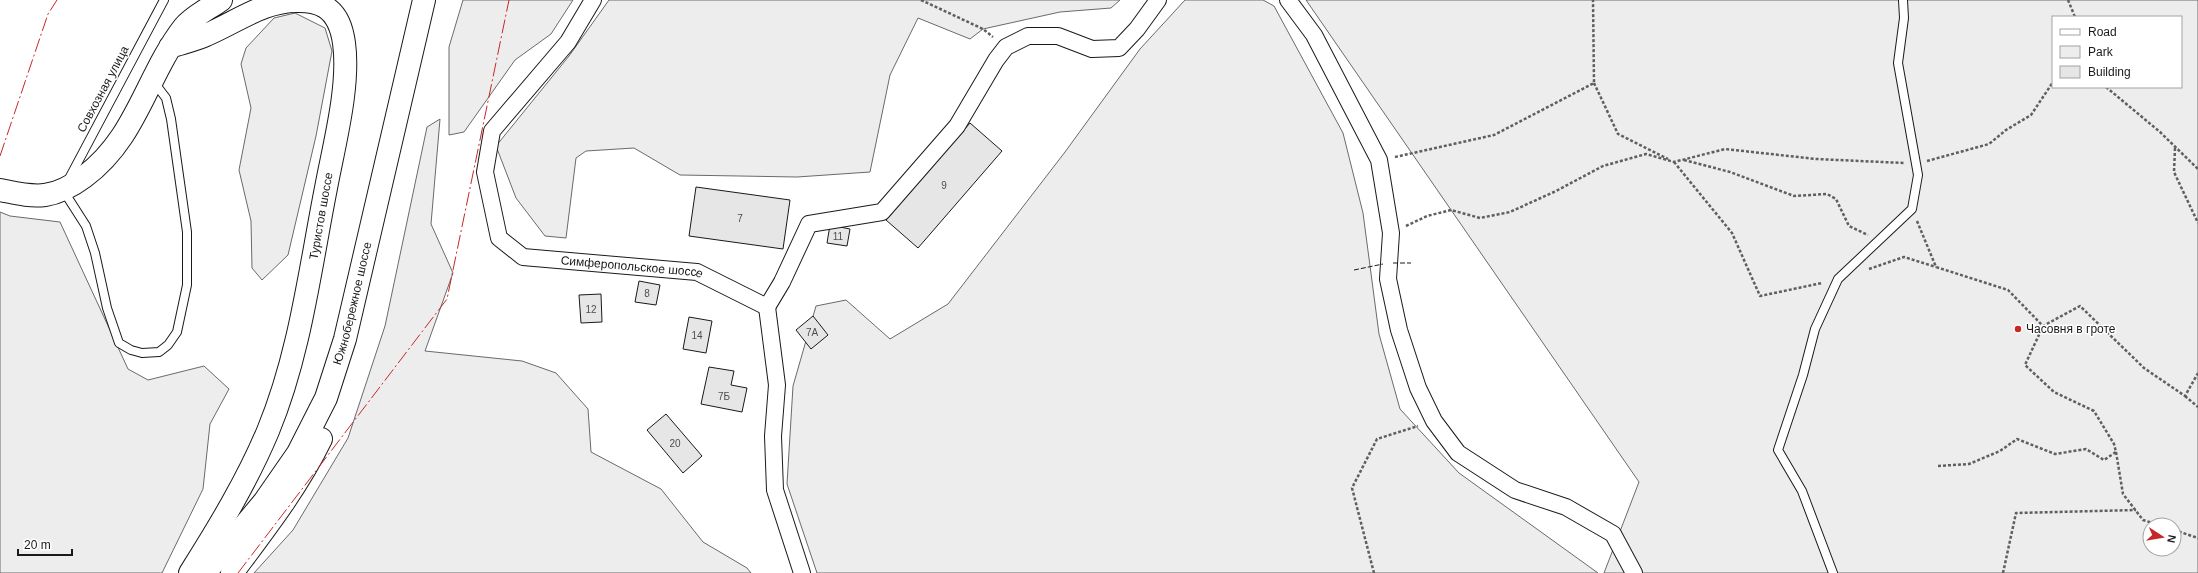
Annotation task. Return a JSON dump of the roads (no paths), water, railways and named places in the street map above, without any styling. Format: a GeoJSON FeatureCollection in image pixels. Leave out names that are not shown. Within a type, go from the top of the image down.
{"type":"FeatureCollection","features":[{"type":"Feature","properties":{"kind":"main road"},"geometry":{"type":"LineString","coordinates":[[0,190],[24,194],[45,195],[63,190],[92,171],[111,154],[126,132],[170,47],[186,25],[221,0]]}},
{"type":"Feature","properties":{"kind":"main road","name":"Южнобережное шоссе"},"geometry":{"type":"LineString","coordinates":[[205,573],[264,502],[298,453],[326,398],[346,331],[424,0]]}},
{"type":"Feature","properties":{"kind":"main road","name":"Южнобережное шоссе"},"geometry":{"type":"LineString","coordinates":[[232,573],[279,511],[309,464],[337,405],[357,343],[436,0]]}},
{"type":"Feature","properties":{"kind":"main road","name":"Туристов шоссе"},"geometry":{"type":"LineString","coordinates":[[170,47],[206,35],[275,2],[292,1],[311,1],[325,7],[341,25],[345,44],[345,71],[340,111],[304,311],[289,369],[265,438],[227,516],[190,573]]}},
{"type":"Feature","properties":{"kind":"street","name":"Симферопольское шоссе"},"geometry":{"type":"LineString","coordinates":[[593,0],[568,42],[492,131],[485,172],[500,238],[523,257],[697,272],[767,307]]}},
{"type":"Feature","properties":{"kind":"street"},"geometry":{"type":"LineString","coordinates":[[802,573],[775,490],[773,436],[777,385],[767,307],[782,282],[809,224],[882,212],[957,126],[996,60],[1006,47],[1028,36],[1058,36],[1092,49],[1118,48],[1137,30],[1158,0]]}},
{"type":"Feature","properties":{"kind":"street"},"geometry":{"type":"LineString","coordinates":[[1288,0],[1314,35],[1379,160],[1391,233],[1388,279],[1399,330],[1418,388],[1434,421],[1458,453],[1515,490],[1566,507],[1613,534],[1634,573]]}},
{"type":"Feature","properties":{"kind":"lane","name":"Совхозная улица"},"geometry":{"type":"LineString","coordinates":[[63,190],[164,0]]}},
{"type":"Feature","properties":{"kind":"lane"},"geometry":{"type":"LineString","coordinates":[[1833,573],[1802,490],[1778,450],[1803,374],[1815,329],[1838,279],[1912,209],[1918,175],[1898,63],[1904,18],[1903,0]]}},
{"type":"Feature","properties":{"kind":"lane"},"geometry":{"type":"LineString","coordinates":[[63,190],[86,226],[95,253],[107,308],[119,343],[131,350],[142,353],[159,352],[168,345],[176,332],[187,285],[187,232],[171,119],[166,98],[153,80]]}},
{"type":"Feature","properties":{"kind":"place","name":"Часовня в гроте"},"geometry":{"type":"Point","coordinates":[2018,329]}}]}
